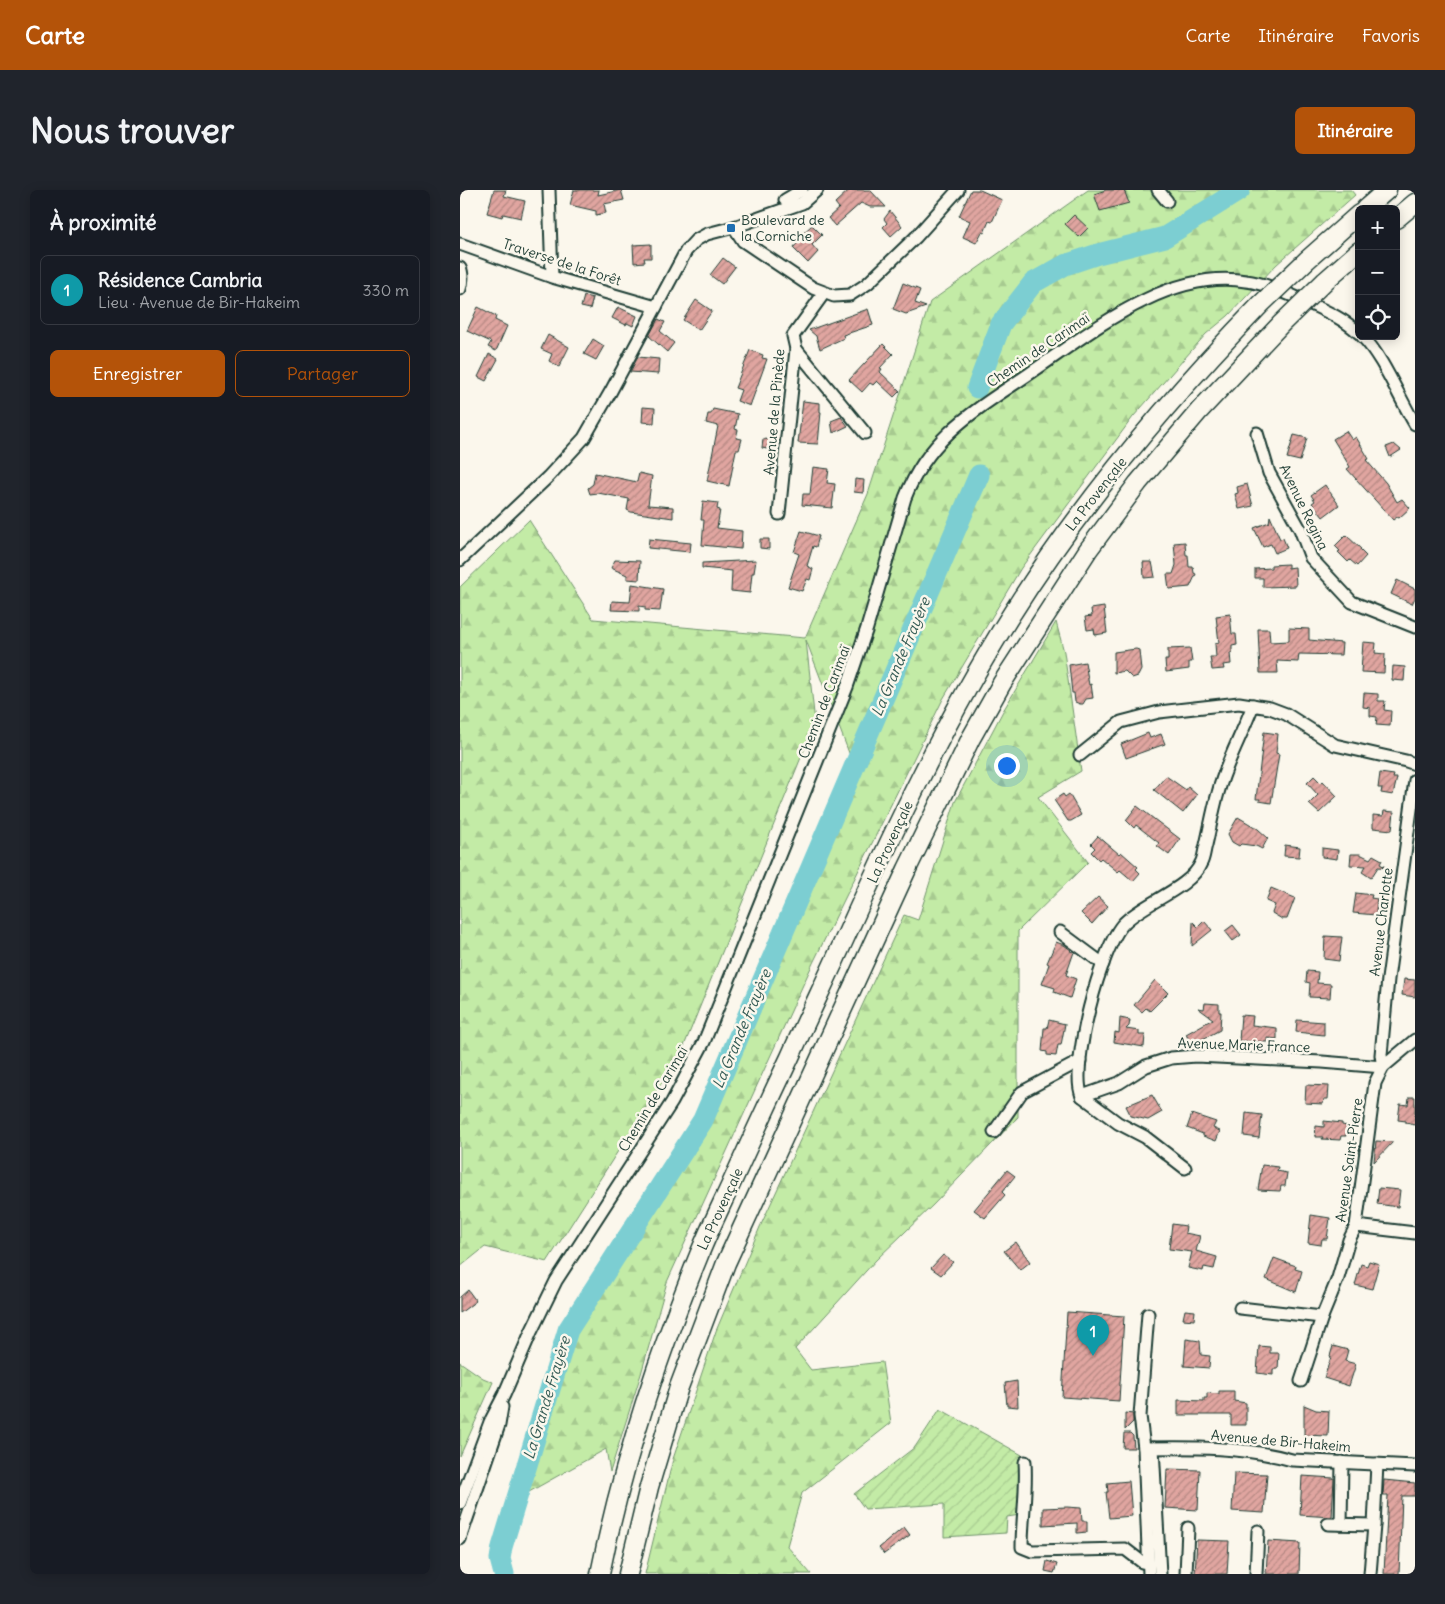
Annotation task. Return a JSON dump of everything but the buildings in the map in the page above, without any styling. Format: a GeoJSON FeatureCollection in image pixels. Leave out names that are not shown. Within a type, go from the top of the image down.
{"type":"FeatureCollection","features":[{"type":"Feature","properties":{"kind":"highway"},"geometry":{"type":"LineString","coordinates":[[1370,205],[1387,190]]}},
{"type":"Feature","properties":{"kind":"highway"},"geometry":{"type":"LineString","coordinates":[[1400,216],[1415,203]]}},
{"type":"Feature","properties":{"kind":"highway","name":"La Provençale"},"geometry":{"type":"LineString","coordinates":[[600,1574],[641,1417],[666,1338],[700,1251],[898,823],[937,745],[1011,615],[1055,548],[1103,484],[1157,417],[1208,359],[1261,304],[1355,218]]}},
{"type":"Feature","properties":{"kind":"highway","name":"La Provençale"},"geometry":{"type":"LineString","coordinates":[[628,1574],[650,1487],[679,1387],[726,1263],[907,869],[971,738],[1002,683],[1088,550],[1138,483],[1199,411],[1280,324],[1355,255]]}},
{"type":"Feature","properties":{"kind":"street"},"geometry":{"type":"LineString","coordinates":[[549,190],[552,277]]}},
{"type":"Feature","properties":{"kind":"street"},"geometry":{"type":"LineString","coordinates":[[460,560],[548,477],[584,438],[686,250],[696,240],[707,234],[734,227],[802,190]]}},
{"type":"Feature","properties":{"kind":"street"},"geometry":{"type":"LineString","coordinates":[[785,200],[802,203],[817,190]]}},
{"type":"Feature","properties":{"kind":"street"},"geometry":{"type":"LineString","coordinates":[[734,227],[743,241],[814,288],[834,296],[850,295],[867,284],[916,237],[958,190]]}},
{"type":"Feature","properties":{"kind":"street"},"geometry":{"type":"LineString","coordinates":[[1158,190],[1167,201]]}},
{"type":"Feature","properties":{"kind":"street","name":"Traverse de la Forêt"},"geometry":{"type":"LineString","coordinates":[[460,244],[552,277],[656,307]]}},
{"type":"Feature","properties":{"kind":"street"},"geometry":{"type":"LineString","coordinates":[[460,268],[462,270],[462,285],[460,289]]}},
{"type":"Feature","properties":{"kind":"street","name":"Chemin de Carimaï"},"geometry":{"type":"LineString","coordinates":[[460,1503],[490,1422],[556,1281],[672,1102],[704,1042],[847,687],[867,628],[910,484],[934,447],[944,436],[970,415],[1109,320],[1138,302],[1163,292],[1192,284],[1227,280],[1247,281],[1290,294],[1333,314],[1355,329]]}},
{"type":"Feature","properties":{"kind":"street","name":"Avenue de la Pinède"},"geometry":{"type":"LineString","coordinates":[[779,514],[796,349],[793,336],[824,293]]}},
{"type":"Feature","properties":{"kind":"street"},"geometry":{"type":"LineString","coordinates":[[1365,340],[1377,356],[1415,424]]}},
{"type":"Feature","properties":{"kind":"street"},"geometry":{"type":"LineString","coordinates":[[796,349],[865,433]]}},
{"type":"Feature","properties":{"kind":"street","name":"Avenue Regina"},"geometry":{"type":"LineString","coordinates":[[1257,433],[1269,473],[1300,529],[1311,558],[1352,602],[1415,627]]}},
{"type":"Feature","properties":{"kind":"street"},"geometry":{"type":"LineString","coordinates":[[1080,755],[1121,722],[1159,712],[1239,703],[1270,708],[1286,714],[1335,746],[1415,764]]}},
{"type":"Feature","properties":{"kind":"street"},"geometry":{"type":"LineString","coordinates":[[1185,1168],[1144,1137],[1118,1123],[1082,1096],[1079,1089],[1078,1075],[1090,1003],[1103,964],[1115,937],[1124,923],[1188,880],[1201,864],[1225,771],[1253,706]]}},
{"type":"Feature","properties":{"kind":"street","name":"Avenue Charlotte"},"geometry":{"type":"LineString","coordinates":[[1384,1067],[1382,1056],[1388,979],[1415,780]]}},
{"type":"Feature","properties":{"kind":"street"},"geometry":{"type":"LineString","coordinates":[[1060,932],[1103,964]]}},
{"type":"Feature","properties":{"kind":"street","name":"Avenue Saint-Pierre"},"geometry":{"type":"LineString","coordinates":[[1301,1381],[1322,1317],[1338,1278],[1349,1240],[1356,1226],[1375,1083],[1384,1067],[1415,1040]]}},
{"type":"Feature","properties":{"kind":"street","name":"Avenue Marie France"},"geometry":{"type":"LineString","coordinates":[[1082,1096],[1119,1083],[1146,1066],[1171,1058],[1196,1056],[1384,1067]]}},
{"type":"Feature","properties":{"kind":"street"},"geometry":{"type":"LineString","coordinates":[[994,1132],[1022,1092],[1080,1062]]}},
{"type":"Feature","properties":{"kind":"street"},"geometry":{"type":"LineString","coordinates":[[1356,1226],[1415,1233]]}},
{"type":"Feature","properties":{"kind":"street"},"geometry":{"type":"LineString","coordinates":[[1240,1308],[1322,1317]]}},
{"type":"Feature","properties":{"kind":"street"},"geometry":{"type":"LineString","coordinates":[[1148,1314],[1140,1416],[1148,1448],[1160,1574]]}},
{"type":"Feature","properties":{"kind":"street","name":"Chemin de Carimaï"},"geometry":{"type":"LineString","coordinates":[[460,1540],[499,1425],[504,1395]]}},
{"type":"Feature","properties":{"kind":"street"},"geometry":{"type":"LineString","coordinates":[[1148,1448],[1149,1568]]}},
{"type":"Feature","properties":{"kind":"street","name":"Avenue de Bir-Hakeim"},"geometry":{"type":"LineString","coordinates":[[1148,1448],[1226,1450],[1274,1455],[1292,1460],[1415,1466]]}},
{"type":"Feature","properties":{"kind":"street"},"geometry":{"type":"LineString","coordinates":[[1025,1462],[1026,1478],[1022,1520],[1022,1548],[1032,1552],[1126,1549],[1149,1568]]}},
{"type":"Feature","properties":{"kind":"street"},"geometry":{"type":"LineString","coordinates":[[1341,1524],[1342,1462]]}},
{"type":"Feature","properties":{"kind":"street"},"geometry":{"type":"LineString","coordinates":[[1370,1574],[1377,1464]]}},
{"type":"Feature","properties":{"kind":"street"},"geometry":{"type":"LineString","coordinates":[[1328,1524],[1374,1526]]}},
{"type":"Feature","properties":{"kind":"street"},"geometry":{"type":"LineString","coordinates":[[1186,1574],[1188,1528]]}},
{"type":"Feature","properties":{"kind":"street"},"geometry":{"type":"LineString","coordinates":[[1256,1574],[1258,1531]]}},
{"type":"Feature","properties":{"kind":"green space"},"geometry":{"type":"Polygon","coordinates":[[[1088,190],[1351,190],[1355,195],[1276,265],[1228,316],[1206,334],[1133,417],[1021,568],[943,699],[813,963],[667,1282],[641,1374],[610,1472],[606,1449],[520,1497],[581,1320],[720,1099],[857,774],[806,640],[815,723],[682,1051],[547,1262],[485,1247],[460,1267],[460,587],[529,520],[593,619],[805,638],[868,494],[930,302],[1088,190]]]}},
{"type":"Feature","properties":{"kind":"green space"},"geometry":{"type":"Polygon","coordinates":[[[1056,622],[1064,652],[1081,771],[1038,797],[1088,862],[1018,931],[1018,1117],[933,1205],[876,1260],[795,1349],[811,1370],[882,1362],[891,1423],[802,1493],[787,1546],[811,1574],[645,1574],[673,1459],[716,1331],[760,1227],[904,915],[918,920],[955,802],[1003,711],[1056,622]]]}},
{"type":"Feature","properties":{"kind":"green space"},"geometry":{"type":"Polygon","coordinates":[[[460,1362],[483,1378],[493,1382],[460,1456],[460,1362]]]}},
{"type":"Feature","properties":{"kind":"green space"},"geometry":{"type":"Polygon","coordinates":[[[940,1409],[1022,1455],[1020,1515],[1007,1517],[1006,1533],[944,1537],[944,1504],[865,1509],[854,1494],[915,1447],[940,1409]]]}},
{"type":"Feature","properties":{"kind":"waterway","name":"La Grande Frayère"},"geometry":{"type":"LineString","coordinates":[[977,388],[1001,324],[1033,283],[1065,265],[1098,254],[1165,237],[1240,190]]}},
{"type":"Feature","properties":{"kind":"waterway","name":"La Grande Frayère"},"geometry":{"type":"LineString","coordinates":[[504,1574],[500,1559],[502,1547],[568,1330],[703,1120],[979,475]]}},
{"type":"Feature","properties":{"kind":"place","name":"Boulevard de la Corniche"},"geometry":{"type":"Point","coordinates":[731,228]}},
{"type":"Feature","properties":{"kind":"place","name":"Résidence Cambria"},"geometry":{"type":"Point","coordinates":[1093,1356]}}]}
